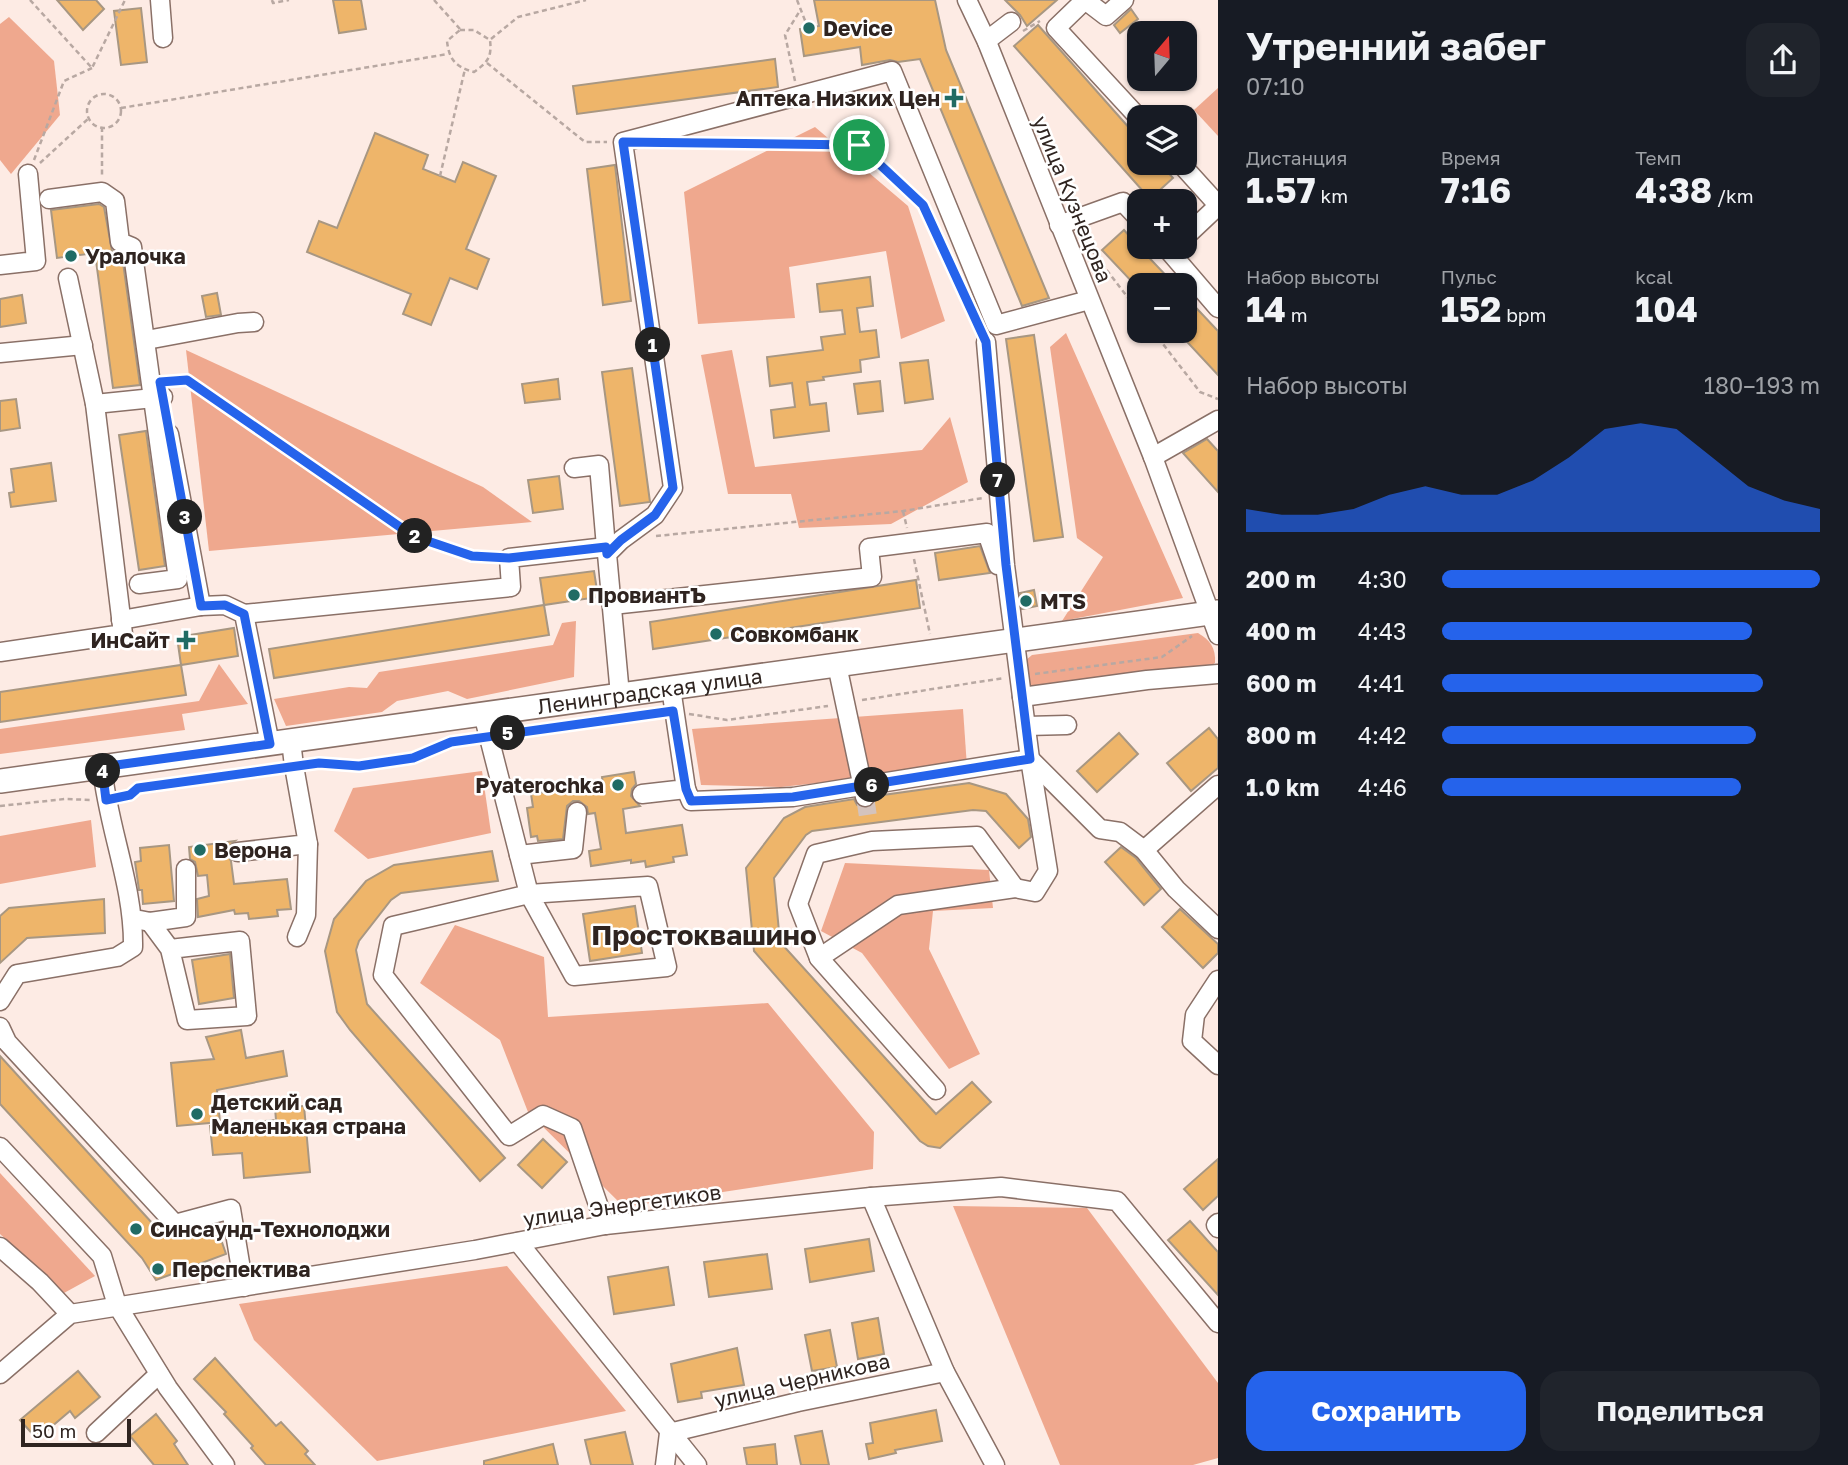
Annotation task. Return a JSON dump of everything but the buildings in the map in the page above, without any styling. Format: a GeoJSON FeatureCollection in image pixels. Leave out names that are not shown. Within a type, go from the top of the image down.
{"type":"FeatureCollection","features":[{"type":"Feature","properties":{"kind":"main road","name":"Ленинградская улица"},"geometry":{"type":"LineString","coordinates":[[0,781],[281,742],[486,725],[620,695],[1015,640],[1215,622]]}},
{"type":"Feature","properties":{"kind":"street"},"geometry":{"type":"LineString","coordinates":[[160,0],[163,38]]}},
{"type":"Feature","properties":{"kind":"street","name":"улица Кузнецова"},"geometry":{"type":"LineString","coordinates":[[967,0],[988,43],[1153,457],[1215,622]]}},
{"type":"Feature","properties":{"kind":"street"},"geometry":{"type":"LineString","coordinates":[[1124,0],[1106,16],[1085,0],[1056,28],[1127,105]]}},
{"type":"Feature","properties":{"kind":"street"},"geometry":{"type":"LineString","coordinates":[[988,43],[990,37],[1011,22]]}},
{"type":"Feature","properties":{"kind":"street"},"geometry":{"type":"LineString","coordinates":[[121,620],[201,606],[225,605],[244,614],[511,587],[509,558],[611,547],[655,515],[673,488],[623,142],[892,71],[996,325],[1089,300]]}},
{"type":"Feature","properties":{"kind":"street"},"geometry":{"type":"LineString","coordinates":[[0,265],[36,261],[28,174]]}},
{"type":"Feature","properties":{"kind":"street"},"geometry":{"type":"LineString","coordinates":[[1191,175],[1218,205],[1197,225]]}},
{"type":"Feature","properties":{"kind":"street"},"geometry":{"type":"LineString","coordinates":[[48,199],[102,192],[115,201],[120,242],[132,247],[201,606]]}},
{"type":"Feature","properties":{"kind":"street"},"geometry":{"type":"LineString","coordinates":[[1059,225],[1123,202],[1127,206]]}},
{"type":"Feature","properties":{"kind":"street"},"geometry":{"type":"LineString","coordinates":[[137,233],[152,339],[178,579],[139,584]]}},
{"type":"Feature","properties":{"kind":"street"},"geometry":{"type":"LineString","coordinates":[[1178,259],[1218,308]]}},
{"type":"Feature","properties":{"kind":"street"},"geometry":{"type":"LineString","coordinates":[[0,652],[123,634],[95,404],[68,278]]}},
{"type":"Feature","properties":{"kind":"street"},"geometry":{"type":"LineString","coordinates":[[152,339],[254,322]]}},
{"type":"Feature","properties":{"kind":"street"},"geometry":{"type":"LineString","coordinates":[[819,958],[898,905],[1015,888],[1035,892],[1048,871],[1019,676],[986,342]]}},
{"type":"Feature","properties":{"kind":"street"},"geometry":{"type":"LineString","coordinates":[[0,353],[83,345]]}},
{"type":"Feature","properties":{"kind":"street"},"geometry":{"type":"LineString","coordinates":[[95,404],[158,393]]}},
{"type":"Feature","properties":{"kind":"street"},"geometry":{"type":"LineString","coordinates":[[1153,457],[1218,420]]}},
{"type":"Feature","properties":{"kind":"street"},"geometry":{"type":"LineString","coordinates":[[574,468],[599,465],[611,547],[612,605],[620,695]]}},
{"type":"Feature","properties":{"kind":"street"},"geometry":{"type":"LineString","coordinates":[[612,605],[872,577],[869,548],[987,533],[998,565],[1006,565]]}},
{"type":"Feature","properties":{"kind":"street"},"geometry":{"type":"LineString","coordinates":[[244,614],[281,742],[293,766],[308,844],[306,915],[297,937]]}},
{"type":"Feature","properties":{"kind":"street"},"geometry":{"type":"LineString","coordinates":[[837,665],[864,792]]}},
{"type":"Feature","properties":{"kind":"street"},"geometry":{"type":"LineString","coordinates":[[1022,697],[1147,680],[1218,674]]}},
{"type":"Feature","properties":{"kind":"street"},"geometry":{"type":"LineString","coordinates":[[671,688],[686,789],[691,801],[864,792],[1030,759]]}},
{"type":"Feature","properties":{"kind":"street"},"geometry":{"type":"LineString","coordinates":[[486,725],[529,894],[574,976],[667,967],[648,886],[529,894],[393,926],[383,975],[509,1136],[543,1115],[572,1128],[605,1225]]}},
{"type":"Feature","properties":{"kind":"street"},"geometry":{"type":"LineString","coordinates":[[1026,726],[1067,725]]}},
{"type":"Feature","properties":{"kind":"street"},"geometry":{"type":"LineString","coordinates":[[1030,759],[1100,829],[1120,832],[1144,850],[1176,889],[1218,929]]}},
{"type":"Feature","properties":{"kind":"street"},"geometry":{"type":"LineString","coordinates":[[102,767],[106,800],[141,920],[170,949],[187,1020],[247,1016],[240,941],[170,949]]}},
{"type":"Feature","properties":{"kind":"street"},"geometry":{"type":"LineString","coordinates":[[1144,850],[1218,785]]}},
{"type":"Feature","properties":{"kind":"street"},"geometry":{"type":"LineString","coordinates":[[642,794],[686,789]]}},
{"type":"Feature","properties":{"kind":"street"},"geometry":{"type":"LineString","coordinates":[[519,855],[573,849],[577,812]]}},
{"type":"Feature","properties":{"kind":"street"},"geometry":{"type":"LineString","coordinates":[[936,1090],[819,958],[798,904],[817,854],[871,832],[977,836],[1015,888]]}},
{"type":"Feature","properties":{"kind":"street"},"geometry":{"type":"LineString","coordinates":[[238,852],[308,844]]}},
{"type":"Feature","properties":{"kind":"street"},"geometry":{"type":"LineString","coordinates":[[141,920],[186,917],[187,869]]}},
{"type":"Feature","properties":{"kind":"street"},"geometry":{"type":"LineString","coordinates":[[0,1001],[17,974],[117,957],[133,947],[141,920]]}},
{"type":"Feature","properties":{"kind":"street"},"geometry":{"type":"LineString","coordinates":[[1218,980],[1195,1015],[1192,1041],[1218,1065]]}},
{"type":"Feature","properties":{"kind":"street"},"geometry":{"type":"LineString","coordinates":[[0,1027],[7,1042],[175,1224],[231,1209],[244,1287]]}},
{"type":"Feature","properties":{"kind":"street"},"geometry":{"type":"LineString","coordinates":[[0,1147],[102,1256],[117,1305],[159,1374],[225,1465]]}},
{"type":"Feature","properties":{"kind":"street","name":"улица Энергетиков"},"geometry":{"type":"LineString","coordinates":[[0,1374],[70,1314],[117,1305],[244,1287],[605,1225],[1001,1186],[1117,1201],[1218,1323]]}},
{"type":"Feature","properties":{"kind":"street"},"geometry":{"type":"LineString","coordinates":[[871,1197],[945,1372],[995,1465]]}},
{"type":"Feature","properties":{"kind":"street"},"geometry":{"type":"LineString","coordinates":[[518,1242],[697,1465]]}},
{"type":"Feature","properties":{"kind":"street"},"geometry":{"type":"LineString","coordinates":[[0,1247],[40,1282],[70,1314]]}},
{"type":"Feature","properties":{"kind":"street","name":"улица Черникова"},"geometry":{"type":"LineString","coordinates":[[669,1433],[798,1402],[945,1372]]}},
{"type":"Feature","properties":{"kind":"street"},"geometry":{"type":"LineString","coordinates":[[96,1433],[159,1374]]}},
{"type":"Feature","properties":{"kind":"street"},"geometry":{"type":"LineString","coordinates":[[665,1465],[669,1433]]}},
{"type":"Feature","properties":{"kind":"path"},"geometry":{"type":"LineString","coordinates":[[30,0],[92,68]]}},
{"type":"Feature","properties":{"kind":"path"},"geometry":{"type":"LineString","coordinates":[[28,174],[64,80],[92,68],[125,0]]}},
{"type":"Feature","properties":{"kind":"path"},"geometry":{"type":"LineString","coordinates":[[272,0],[273,3],[289,0]]}},
{"type":"Feature","properties":{"kind":"path"},"geometry":{"type":"LineString","coordinates":[[434,0],[460,30]]}},
{"type":"Feature","properties":{"kind":"path"},"geometry":{"type":"LineString","coordinates":[[490,40],[518,17],[586,0]]}},
{"type":"Feature","properties":{"kind":"path"},"geometry":{"type":"LineString","coordinates":[[797,0],[806,23]]}},
{"type":"Feature","properties":{"kind":"path"},"geometry":{"type":"LineString","coordinates":[[799,96],[785,35],[801,9]]}},
{"type":"Feature","properties":{"kind":"path"},"geometry":{"type":"LineString","coordinates":[[1011,22],[1024,32],[1040,21],[1056,28]]}},
{"type":"Feature","properties":{"kind":"path"},"geometry":{"type":"LineString","coordinates":[[460,30],[474,30],[490,40],[492,53],[487,63],[474,72],[457,66],[449,54],[447,41],[460,30]]}},
{"type":"Feature","properties":{"kind":"path"},"geometry":{"type":"LineString","coordinates":[[121,108],[449,54]]}},
{"type":"Feature","properties":{"kind":"path"},"geometry":{"type":"LineString","coordinates":[[487,63],[585,142],[623,142]]}},
{"type":"Feature","properties":{"kind":"path"},"geometry":{"type":"LineString","coordinates":[[440,176],[466,69]]}},
{"type":"Feature","properties":{"kind":"path"},"geometry":{"type":"LineString","coordinates":[[97,95],[111,95],[119,102],[121,114],[115,124],[102,127],[89,118],[88,104],[97,95]]}},
{"type":"Feature","properties":{"kind":"path"},"geometry":{"type":"LineString","coordinates":[[28,174],[89,118]]}},
{"type":"Feature","properties":{"kind":"path"},"geometry":{"type":"LineString","coordinates":[[102,127],[102,192]]}},
{"type":"Feature","properties":{"kind":"path"},"geometry":{"type":"LineString","coordinates":[[679,142],[859,145],[923,205],[969,304]]}},
{"type":"Feature","properties":{"kind":"path"},"geometry":{"type":"LineString","coordinates":[[1162,343],[1200,392],[1218,399]]}},
{"type":"Feature","properties":{"kind":"path"},"geometry":{"type":"LineString","coordinates":[[158,393],[187,380],[413,536],[472,556],[509,558]]}},
{"type":"Feature","properties":{"kind":"path"},"geometry":{"type":"LineString","coordinates":[[611,547],[903,511],[988,497]]}},
{"type":"Feature","properties":{"kind":"path"},"geometry":{"type":"LineString","coordinates":[[903,511],[934,651]]}},
{"type":"Feature","properties":{"kind":"path"},"geometry":{"type":"LineString","coordinates":[[0,806],[65,799],[106,800],[130,795],[138,788],[293,766],[319,763],[359,766],[413,758],[486,725],[673,711],[727,720],[1162,657],[1215,622]]}},
{"type":"Feature","properties":{"kind":"shaded area"},"geometry":{"type":"Polygon","coordinates":[[[9,17],[54,61],[60,115],[11,174],[0,160],[0,24],[9,17]]]}},
{"type":"Feature","properties":{"kind":"shaded area"},"geometry":{"type":"Polygon","coordinates":[[[1218,88],[1218,136],[1197,113],[1197,107],[1218,88]]]}},
{"type":"Feature","properties":{"kind":"shaded area"},"geometry":{"type":"Polygon","coordinates":[[[815,127],[908,206],[945,321],[901,339],[886,251],[789,267],[795,318],[698,324],[684,192],[815,127]]]}},
{"type":"Feature","properties":{"kind":"shaded area"},"geometry":{"type":"Polygon","coordinates":[[[1066,333],[1183,598],[1062,621],[1103,557],[1077,538],[1050,347],[1066,333]]]}},
{"type":"Feature","properties":{"kind":"shaded area"},"geometry":{"type":"Polygon","coordinates":[[[186,350],[483,487],[532,522],[209,551],[186,350]]]}},
{"type":"Feature","properties":{"kind":"shaded area"},"geometry":{"type":"Polygon","coordinates":[[[732,350],[755,467],[922,450],[950,417],[968,482],[891,524],[799,528],[791,494],[728,494],[701,355],[732,350]]]}},
{"type":"Feature","properties":{"kind":"shaded area"},"geometry":{"type":"Polygon","coordinates":[[[576,621],[574,677],[467,699],[448,691],[397,701],[382,712],[286,726],[274,699],[349,687],[367,688],[379,672],[553,645],[562,623],[576,621]]]}},
{"type":"Feature","properties":{"kind":"shaded area"},"geometry":{"type":"Polygon","coordinates":[[[1198,633],[1213,649],[1215,663],[1210,666],[1031,690],[1028,683],[1026,660],[1032,655],[1198,633]]]}},
{"type":"Feature","properties":{"kind":"shaded area"},"geometry":{"type":"Polygon","coordinates":[[[219,664],[248,704],[182,714],[185,730],[0,754],[0,729],[199,701],[219,664]]]}},
{"type":"Feature","properties":{"kind":"shaded area"},"geometry":{"type":"Polygon","coordinates":[[[963,709],[967,767],[781,787],[701,785],[692,729],[963,709]]]}},
{"type":"Feature","properties":{"kind":"shaded area"},"geometry":{"type":"Polygon","coordinates":[[[482,771],[491,833],[368,859],[334,831],[353,788],[482,771]]]}},
{"type":"Feature","properties":{"kind":"shaded area"},"geometry":{"type":"Polygon","coordinates":[[[91,820],[96,867],[0,884],[0,836],[91,820]]]}},
{"type":"Feature","properties":{"kind":"shaded area"},"geometry":{"type":"Polygon","coordinates":[[[845,863],[989,870],[993,908],[933,911],[929,949],[980,1054],[949,1069],[862,953],[821,931],[845,863]]]}},
{"type":"Feature","properties":{"kind":"shaded area"},"geometry":{"type":"Polygon","coordinates":[[[455,925],[544,957],[548,1017],[768,1003],[874,1132],[873,1169],[624,1207],[528,1112],[500,1040],[420,983],[455,925]]]}},
{"type":"Feature","properties":{"kind":"shaded area"},"geometry":{"type":"Polygon","coordinates":[[[0,1173],[95,1276],[64,1293],[0,1234],[0,1173]]]}},
{"type":"Feature","properties":{"kind":"shaded area"},"geometry":{"type":"Polygon","coordinates":[[[953,1206],[1087,1208],[1218,1383],[1218,1458],[1193,1465],[1060,1465],[953,1206]]]}},
{"type":"Feature","properties":{"kind":"shaded area"},"geometry":{"type":"Polygon","coordinates":[[[507,1266],[626,1411],[377,1461],[254,1340],[239,1304],[507,1266]]]}},
{"type":"Feature","properties":{"kind":"tunnel"},"geometry":{"type":"LineString","coordinates":[[865,797],[869,823]]}},
{"type":"Feature","properties":{"kind":"place","name":"Device"},"geometry":{"type":"Point","coordinates":[809,28]}},
{"type":"Feature","properties":{"kind":"place","name":"Аптека Низких Цен"},"geometry":{"type":"Point","coordinates":[954,98]}},
{"type":"Feature","properties":{"kind":"place","name":"Уралочка"},"geometry":{"type":"Point","coordinates":[71,256]}},
{"type":"Feature","properties":{"kind":"place","name":"ПровиантЪ"},"geometry":{"type":"Point","coordinates":[574,595]}},
{"type":"Feature","properties":{"kind":"place","name":"MTS"},"geometry":{"type":"Point","coordinates":[1026,601]}},
{"type":"Feature","properties":{"kind":"place","name":"Совкомбанк"},"geometry":{"type":"Point","coordinates":[716,634]}},
{"type":"Feature","properties":{"kind":"place","name":"ИнСайт"},"geometry":{"type":"Point","coordinates":[186,640]}},
{"type":"Feature","properties":{"kind":"place","name":"Pyaterochka"},"geometry":{"type":"Point","coordinates":[618,785]}},
{"type":"Feature","properties":{"kind":"place","name":"Верона"},"geometry":{"type":"Point","coordinates":[200,850]}},
{"type":"Feature","properties":{"kind":"place","name":"Детский сад Маленькая страна"},"geometry":{"type":"Point","coordinates":[197,1114]}},
{"type":"Feature","properties":{"kind":"place","name":"Синсаунд-Технолоджи"},"geometry":{"type":"Point","coordinates":[136,1229]}},
{"type":"Feature","properties":{"kind":"place","name":"Перспектива"},"geometry":{"type":"Point","coordinates":[158,1269]}},
{"type":"Feature","properties":{"kind":"district","name":"Простоквашино"},"geometry":{"type":"Point","coordinates":[704,934]}},
{"type":"Feature","properties":{"kind":"route"},"geometry":{"type":"LineString","coordinates":[[623,142],[859,145],[923,205],[986,342],[1006,565],[1030,759],[793,797],[691,801],[686,789],[673,711],[451,742],[413,758],[359,766],[319,763],[138,788],[130,795],[106,800],[102,767],[270,744],[244,614],[225,605],[201,606],[160,382],[187,380],[413,536],[472,556],[509,558],[606,547],[607,554],[655,515],[673,488],[623,142]]}}]}
